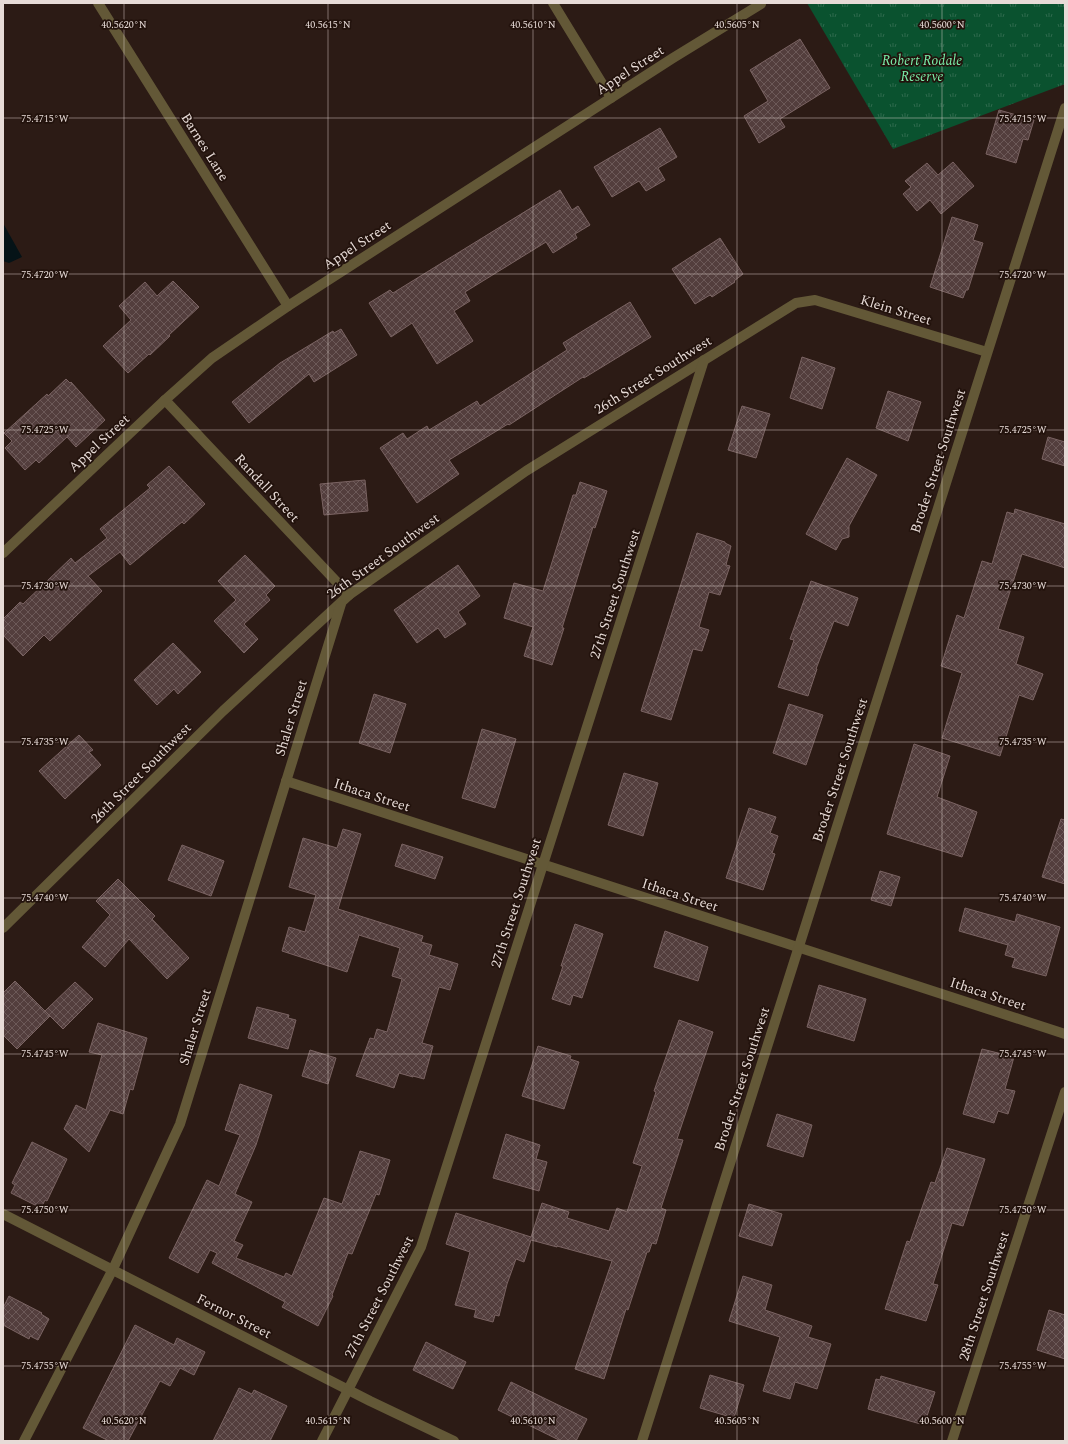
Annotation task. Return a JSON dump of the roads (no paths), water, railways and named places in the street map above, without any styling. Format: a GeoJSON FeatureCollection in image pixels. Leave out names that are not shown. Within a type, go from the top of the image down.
{"type":"FeatureCollection","features":[{"type":"Feature","properties":{"kind":"street","name":"Barnes Lane"},"geometry":{"type":"LineString","coordinates":[[98,3],[288,306]]}},
{"type":"Feature","properties":{"kind":"street"},"geometry":{"type":"LineString","coordinates":[[553,3],[611,98]]}},
{"type":"Feature","properties":{"kind":"street","name":"Appel Street"},"geometry":{"type":"LineString","coordinates":[[3,553],[165,400],[212,358],[288,306],[760,4]]}},
{"type":"Feature","properties":{"kind":"street","name":"Broder Street Southwest"},"geometry":{"type":"LineString","coordinates":[[642,1441],[1065,108]]}},
{"type":"Feature","properties":{"kind":"street","name":"Klein Street"},"geometry":{"type":"LineString","coordinates":[[796,303],[815,300],[988,352]]}},
{"type":"Feature","properties":{"kind":"street","name":"26th Street Southwest"},"geometry":{"type":"LineString","coordinates":[[3,928],[223,711],[345,598],[526,471],[796,303]]}},
{"type":"Feature","properties":{"kind":"street","name":"27th Street Southwest"},"geometry":{"type":"LineString","coordinates":[[322,1441],[422,1247],[704,360]]}},
{"type":"Feature","properties":{"kind":"street","name":"Randall Street"},"geometry":{"type":"LineString","coordinates":[[165,400],[345,598]]}},
{"type":"Feature","properties":{"kind":"street","name":"Shaler Street"},"geometry":{"type":"LineString","coordinates":[[24,1441],[113,1269],[180,1124],[286,782],[345,598]]}},
{"type":"Feature","properties":{"kind":"street","name":"Ithaca Street"},"geometry":{"type":"LineString","coordinates":[[286,782],[1065,1034]]}},
{"type":"Feature","properties":{"kind":"street","name":"28th Street Southwest"},"geometry":{"type":"LineString","coordinates":[[952,1441],[1065,1092]]}},
{"type":"Feature","properties":{"kind":"street","name":"Fernor Street"},"geometry":{"type":"LineString","coordinates":[[3,1214],[348,1389],[454,1441]]}},
{"type":"Feature","properties":{"kind":"park label","name":"Robert Rodale Reserve"},"geometry":{"type":"Point","coordinates":[922,68]}}]}
